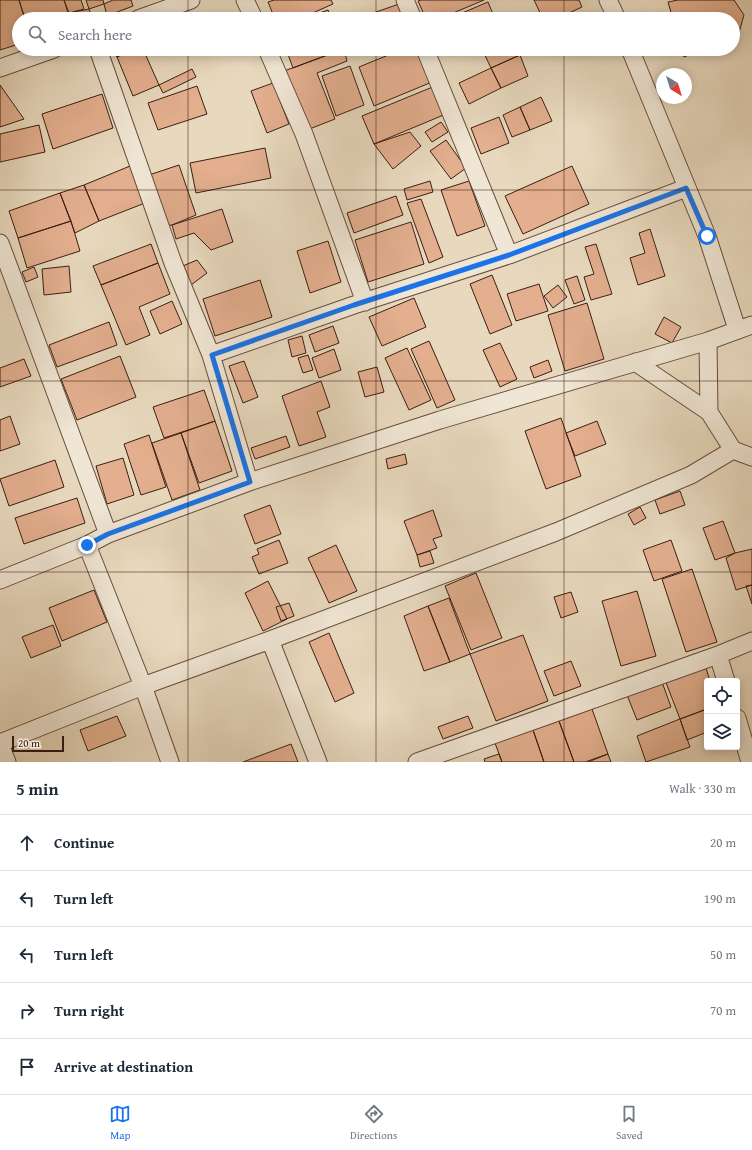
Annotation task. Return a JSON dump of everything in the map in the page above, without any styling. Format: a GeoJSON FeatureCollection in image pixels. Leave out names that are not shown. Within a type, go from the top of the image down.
{"type":"FeatureCollection","features":[{"type":"Feature","properties":{"kind":"street"},"geometry":{"type":"LineString","coordinates":[[158,12],[191,0]]}},
{"type":"Feature","properties":{"kind":"street"},"geometry":{"type":"LineString","coordinates":[[245,0],[251,12]]}},
{"type":"Feature","properties":{"kind":"street"},"geometry":{"type":"LineString","coordinates":[[405,0],[410,12]]}},
{"type":"Feature","properties":{"kind":"street"},"geometry":{"type":"LineString","coordinates":[[608,0],[614,12]]}},
{"type":"Feature","properties":{"kind":"street"},"geometry":{"type":"LineString","coordinates":[[0,68],[34,56]]}},
{"type":"Feature","properties":{"kind":"street"},"geometry":{"type":"LineString","coordinates":[[100,56],[173,263],[212,355],[250,482]]}},
{"type":"Feature","properties":{"kind":"street"},"geometry":{"type":"LineString","coordinates":[[270,56],[304,134],[365,302]]}},
{"type":"Feature","properties":{"kind":"street"},"geometry":{"type":"LineString","coordinates":[[428,56],[509,255]]}},
{"type":"Feature","properties":{"kind":"street"},"geometry":{"type":"LineString","coordinates":[[0,580],[87,545],[108,534],[250,482],[440,420],[708,341],[745,327],[686,188],[633,56]]}},
{"type":"Feature","properties":{"kind":"street"},"geometry":{"type":"LineString","coordinates":[[212,355],[365,302],[509,255],[686,188]]}},
{"type":"Feature","properties":{"kind":"street"},"geometry":{"type":"LineString","coordinates":[[0,243],[108,534]]}},
{"type":"Feature","properties":{"kind":"street"},"geometry":{"type":"LineString","coordinates":[[708,341],[709,412]]}},
{"type":"Feature","properties":{"kind":"street"},"geometry":{"type":"LineString","coordinates":[[635,362],[709,412],[733,450],[752,457]]}},
{"type":"Feature","properties":{"kind":"street"},"geometry":{"type":"LineString","coordinates":[[7,762],[0,743],[143,686],[270,640],[556,532],[691,475],[733,450]]}},
{"type":"Feature","properties":{"kind":"street"},"geometry":{"type":"LineString","coordinates":[[87,545],[143,686],[170,762]]}},
{"type":"Feature","properties":{"kind":"street"},"geometry":{"type":"LineString","coordinates":[[270,640],[318,762]]}},
{"type":"Feature","properties":{"kind":"street"},"geometry":{"type":"LineString","coordinates":[[417,762],[718,655],[752,640]]}},
{"type":"Feature","properties":{"kind":"street"},"geometry":{"type":"LineString","coordinates":[[718,655],[725,678]]}},
{"type":"Feature","properties":{"kind":"street"},"geometry":{"type":"LineString","coordinates":[[740,728],[750,762]]}},
{"type":"Feature","properties":{"kind":"building"},"geometry":{"type":"Polygon","coordinates":[[[0,0],[19,0],[23,12],[12,12],[12,46],[0,50],[0,0]]]}},
{"type":"Feature","properties":{"kind":"building"},"geometry":{"type":"Polygon","coordinates":[[[19,0],[64,0],[68,12],[23,12],[19,0]]]}},
{"type":"Feature","properties":{"kind":"building"},"geometry":{"type":"Polygon","coordinates":[[[64,0],[81,0],[84,9],[69,12],[64,0]]]}},
{"type":"Feature","properties":{"kind":"building"},"geometry":{"type":"Polygon","coordinates":[[[86,0],[103,0],[104,4],[89,9],[86,0]]]}},
{"type":"Feature","properties":{"kind":"building"},"geometry":{"type":"Polygon","coordinates":[[[113,0],[131,0],[133,6],[117,12],[106,12],[104,4],[113,0]]]}},
{"type":"Feature","properties":{"kind":"building"},"geometry":{"type":"Polygon","coordinates":[[[274,0],[331,0],[333,4],[315,12],[272,12],[268,2],[274,0]]]}},
{"type":"Feature","properties":{"kind":"building"},"geometry":{"type":"Polygon","coordinates":[[[484,0],[456,12],[423,12],[418,1],[484,0]]]}},
{"type":"Feature","properties":{"kind":"building"},"geometry":{"type":"Polygon","coordinates":[[[534,0],[579,0],[582,7],[571,12],[540,12],[534,0]]]}},
{"type":"Feature","properties":{"kind":"building"},"geometry":{"type":"Polygon","coordinates":[[[678,0],[734,0],[744,15],[740,29],[740,12],[671,12],[668,2],[678,0]]]}},
{"type":"Feature","properties":{"kind":"building"},"geometry":{"type":"Polygon","coordinates":[[[488,2],[492,12],[464,12],[488,2]]]}},
{"type":"Feature","properties":{"kind":"building"},"geometry":{"type":"Polygon","coordinates":[[[399,4],[402,12],[376,12],[399,4]]]}},
{"type":"Feature","properties":{"kind":"building"},"geometry":{"type":"Polygon","coordinates":[[[89,9],[90,12],[74,12],[89,9]]]}},
{"type":"Feature","properties":{"kind":"building"},"geometry":{"type":"Polygon","coordinates":[[[146,56],[159,85],[133,96],[117,57],[146,56]]]}},
{"type":"Feature","properties":{"kind":"building"},"geometry":{"type":"Polygon","coordinates":[[[289,56],[325,56],[293,68],[289,56]]]}},
{"type":"Feature","properties":{"kind":"building"},"geometry":{"type":"Polygon","coordinates":[[[325,56],[346,56],[347,61],[317,73],[335,119],[307,130],[284,71],[325,56]]]}},
{"type":"Feature","properties":{"kind":"building"},"geometry":{"type":"Polygon","coordinates":[[[386,56],[422,56],[432,82],[374,106],[359,67],[386,56]]]}},
{"type":"Feature","properties":{"kind":"building"},"geometry":{"type":"Polygon","coordinates":[[[485,56],[518,56],[491,68],[485,56]]]}},
{"type":"Feature","properties":{"kind":"building"},"geometry":{"type":"Polygon","coordinates":[[[520,56],[528,76],[501,88],[491,68],[520,56]]]}},
{"type":"Feature","properties":{"kind":"building"},"geometry":{"type":"Polygon","coordinates":[[[350,66],[364,105],[336,116],[322,76],[350,66]]]}},
{"type":"Feature","properties":{"kind":"building"},"geometry":{"type":"Polygon","coordinates":[[[491,68],[501,88],[469,104],[459,83],[491,68]]]}},
{"type":"Feature","properties":{"kind":"building"},"geometry":{"type":"Polygon","coordinates":[[[192,69],[196,77],[163,93],[159,85],[192,69]]]}},
{"type":"Feature","properties":{"kind":"building"},"geometry":{"type":"Polygon","coordinates":[[[273,83],[289,124],[267,133],[251,91],[273,83]]]}},
{"type":"Feature","properties":{"kind":"building"},"geometry":{"type":"Polygon","coordinates":[[[0,85],[24,119],[0,127],[0,85]]]}},
{"type":"Feature","properties":{"kind":"building"},"geometry":{"type":"Polygon","coordinates":[[[197,86],[207,114],[158,130],[148,103],[197,86]]]}},
{"type":"Feature","properties":{"kind":"building"},"geometry":{"type":"Polygon","coordinates":[[[435,86],[446,114],[374,144],[362,116],[435,86]]]}},
{"type":"Feature","properties":{"kind":"building"},"geometry":{"type":"Polygon","coordinates":[[[102,94],[113,128],[53,149],[42,114],[102,94]]]}},
{"type":"Feature","properties":{"kind":"building"},"geometry":{"type":"Polygon","coordinates":[[[541,97],[552,121],[530,130],[520,107],[541,97]]]}},
{"type":"Feature","properties":{"kind":"building"},"geometry":{"type":"Polygon","coordinates":[[[520,107],[530,130],[512,137],[503,115],[520,107]]]}},
{"type":"Feature","properties":{"kind":"building"},"geometry":{"type":"Polygon","coordinates":[[[499,117],[509,143],[481,154],[471,128],[499,117]]]}},
{"type":"Feature","properties":{"kind":"building"},"geometry":{"type":"Polygon","coordinates":[[[441,122],[448,132],[432,142],[425,132],[441,122]]]}},
{"type":"Feature","properties":{"kind":"building"},"geometry":{"type":"Polygon","coordinates":[[[39,125],[45,152],[0,162],[0,134],[39,125]]]}},
{"type":"Feature","properties":{"kind":"building"},"geometry":{"type":"Polygon","coordinates":[[[410,132],[421,146],[393,169],[374,144],[410,132]]]}},
{"type":"Feature","properties":{"kind":"building"},"geometry":{"type":"Polygon","coordinates":[[[446,140],[466,168],[451,179],[430,151],[446,140]]]}},
{"type":"Feature","properties":{"kind":"building"},"geometry":{"type":"Polygon","coordinates":[[[265,148],[271,178],[196,193],[190,163],[265,148]]]}},
{"type":"Feature","properties":{"kind":"building"},"geometry":{"type":"Polygon","coordinates":[[[179,165],[196,215],[172,225],[163,226],[146,176],[179,165]]]}},
{"type":"Feature","properties":{"kind":"building"},"geometry":{"type":"Polygon","coordinates":[[[130,166],[145,203],[99,221],[84,185],[130,166]]]}},
{"type":"Feature","properties":{"kind":"building"},"geometry":{"type":"Polygon","coordinates":[[[572,166],[589,204],[523,234],[505,196],[572,166]]]}},
{"type":"Feature","properties":{"kind":"building"},"geometry":{"type":"Polygon","coordinates":[[[430,181],[433,192],[407,200],[404,189],[430,181]]]}},
{"type":"Feature","properties":{"kind":"building"},"geometry":{"type":"Polygon","coordinates":[[[469,181],[485,226],[457,236],[441,190],[469,181]]]}},
{"type":"Feature","properties":{"kind":"building"},"geometry":{"type":"Polygon","coordinates":[[[84,185],[99,221],[75,233],[60,193],[84,185]]]}},
{"type":"Feature","properties":{"kind":"building"},"geometry":{"type":"Polygon","coordinates":[[[60,193],[71,221],[18,238],[9,211],[60,193]]]}},
{"type":"Feature","properties":{"kind":"building"},"geometry":{"type":"Polygon","coordinates":[[[396,196],[403,215],[354,233],[347,213],[396,196]]]}},
{"type":"Feature","properties":{"kind":"building"},"geometry":{"type":"Polygon","coordinates":[[[421,199],[443,257],[429,263],[407,203],[421,199]]]}},
{"type":"Feature","properties":{"kind":"building"},"geometry":{"type":"Polygon","coordinates":[[[222,209],[233,242],[211,250],[194,233],[176,239],[172,225],[222,209]]]}},
{"type":"Feature","properties":{"kind":"building"},"geometry":{"type":"Polygon","coordinates":[[[71,221],[80,251],[27,268],[18,238],[71,221]]]}},
{"type":"Feature","properties":{"kind":"building"},"geometry":{"type":"Polygon","coordinates":[[[411,222],[424,264],[368,282],[355,240],[411,222]]]}},
{"type":"Feature","properties":{"kind":"building"},"geometry":{"type":"Polygon","coordinates":[[[650,229],[665,276],[638,285],[630,258],[645,253],[639,233],[650,229]]]}},
{"type":"Feature","properties":{"kind":"building"},"geometry":{"type":"Polygon","coordinates":[[[328,241],[341,282],[310,293],[297,251],[328,241]]]}},
{"type":"Feature","properties":{"kind":"building"},"geometry":{"type":"Polygon","coordinates":[[[151,244],[158,263],[101,285],[93,266],[151,244]]]}},
{"type":"Feature","properties":{"kind":"building"},"geometry":{"type":"Polygon","coordinates":[[[596,244],[612,294],[591,300],[584,277],[594,274],[585,247],[596,244]]]}},
{"type":"Feature","properties":{"kind":"building"},"geometry":{"type":"Polygon","coordinates":[[[197,260],[207,273],[191,285],[178,268],[197,260]]]}},
{"type":"Feature","properties":{"kind":"building"},"geometry":{"type":"Polygon","coordinates":[[[158,263],[170,294],[139,307],[150,335],[126,345],[101,285],[158,263]]]}},
{"type":"Feature","properties":{"kind":"building"},"geometry":{"type":"Polygon","coordinates":[[[69,266],[71,292],[44,295],[42,269],[69,266]]]}},
{"type":"Feature","properties":{"kind":"building"},"geometry":{"type":"Polygon","coordinates":[[[34,267],[38,277],[26,282],[22,272],[34,267]]]}},
{"type":"Feature","properties":{"kind":"building"},"geometry":{"type":"Polygon","coordinates":[[[492,275],[512,325],[490,334],[470,284],[492,275]]]}},
{"type":"Feature","properties":{"kind":"building"},"geometry":{"type":"Polygon","coordinates":[[[577,276],[585,300],[574,304],[565,280],[577,276]]]}},
{"type":"Feature","properties":{"kind":"building"},"geometry":{"type":"Polygon","coordinates":[[[260,280],[272,317],[215,336],[203,299],[260,280]]]}},
{"type":"Feature","properties":{"kind":"building"},"geometry":{"type":"Polygon","coordinates":[[[539,284],[548,311],[516,321],[507,294],[539,284]]]}},
{"type":"Feature","properties":{"kind":"building"},"geometry":{"type":"Polygon","coordinates":[[[558,285],[567,297],[553,308],[544,296],[558,285]]]}},
{"type":"Feature","properties":{"kind":"building"},"geometry":{"type":"Polygon","coordinates":[[[414,298],[426,327],[382,346],[369,317],[414,298]]]}},
{"type":"Feature","properties":{"kind":"building"},"geometry":{"type":"Polygon","coordinates":[[[172,301],[182,324],[160,334],[150,311],[172,301]]]}},
{"type":"Feature","properties":{"kind":"building"},"geometry":{"type":"Polygon","coordinates":[[[587,303],[604,359],[565,371],[548,315],[587,303]]]}},
{"type":"Feature","properties":{"kind":"building"},"geometry":{"type":"Polygon","coordinates":[[[664,317],[681,327],[672,343],[655,334],[664,317]]]}},
{"type":"Feature","properties":{"kind":"building"},"geometry":{"type":"Polygon","coordinates":[[[109,322],[117,345],[57,367],[49,345],[109,322]]]}},
{"type":"Feature","properties":{"kind":"building"},"geometry":{"type":"Polygon","coordinates":[[[333,326],[339,343],[315,352],[309,335],[333,326]]]}},
{"type":"Feature","properties":{"kind":"building"},"geometry":{"type":"Polygon","coordinates":[[[302,336],[306,353],[292,357],[288,340],[302,336]]]}},
{"type":"Feature","properties":{"kind":"building"},"geometry":{"type":"Polygon","coordinates":[[[429,341],[455,400],[437,408],[411,349],[429,341]]]}},
{"type":"Feature","properties":{"kind":"building"},"geometry":{"type":"Polygon","coordinates":[[[500,343],[517,379],[500,387],[483,350],[500,343]]]}},
{"type":"Feature","properties":{"kind":"building"},"geometry":{"type":"Polygon","coordinates":[[[407,348],[431,400],[409,410],[385,358],[407,348]]]}},
{"type":"Feature","properties":{"kind":"building"},"geometry":{"type":"Polygon","coordinates":[[[334,349],[341,370],[319,378],[312,358],[334,349]]]}},
{"type":"Feature","properties":{"kind":"building"},"geometry":{"type":"Polygon","coordinates":[[[308,355],[313,370],[303,373],[298,358],[308,355]]]}},
{"type":"Feature","properties":{"kind":"building"},"geometry":{"type":"Polygon","coordinates":[[[120,356],[136,397],[77,420],[61,379],[120,356]]]}},
{"type":"Feature","properties":{"kind":"building"},"geometry":{"type":"Polygon","coordinates":[[[24,359],[31,376],[0,387],[0,368],[24,359]]]}},
{"type":"Feature","properties":{"kind":"building"},"geometry":{"type":"Polygon","coordinates":[[[548,360],[552,371],[534,378],[530,367],[548,360]]]}},
{"type":"Feature","properties":{"kind":"building"},"geometry":{"type":"Polygon","coordinates":[[[244,361],[258,397],[243,403],[229,366],[244,361]]]}},
{"type":"Feature","properties":{"kind":"building"},"geometry":{"type":"Polygon","coordinates":[[[377,367],[384,392],[365,397],[358,372],[377,367]]]}},
{"type":"Feature","properties":{"kind":"building"},"geometry":{"type":"Polygon","coordinates":[[[321,381],[330,407],[317,412],[326,437],[299,446],[282,396],[321,381]]]}},
{"type":"Feature","properties":{"kind":"building"},"geometry":{"type":"Polygon","coordinates":[[[204,390],[215,421],[164,438],[153,407],[204,390]]]}},
{"type":"Feature","properties":{"kind":"building"},"geometry":{"type":"Polygon","coordinates":[[[10,416],[20,444],[0,451],[0,420],[10,416]]]}},
{"type":"Feature","properties":{"kind":"building"},"geometry":{"type":"Polygon","coordinates":[[[561,418],[581,476],[546,489],[525,431],[561,418]]]}},
{"type":"Feature","properties":{"kind":"building"},"geometry":{"type":"Polygon","coordinates":[[[215,421],[232,471],[199,483],[181,433],[215,421]]]}},
{"type":"Feature","properties":{"kind":"building"},"geometry":{"type":"Polygon","coordinates":[[[597,421],[606,444],[575,456],[566,433],[597,421]]]}},
{"type":"Feature","properties":{"kind":"building"},"geometry":{"type":"Polygon","coordinates":[[[181,433],[200,490],[172,500],[152,443],[181,433]]]}},
{"type":"Feature","properties":{"kind":"building"},"geometry":{"type":"Polygon","coordinates":[[[149,435],[166,487],[141,495],[124,444],[149,435]]]}},
{"type":"Feature","properties":{"kind":"building"},"geometry":{"type":"Polygon","coordinates":[[[286,436],[290,447],[255,459],[251,448],[286,436]]]}},
{"type":"Feature","properties":{"kind":"building"},"geometry":{"type":"Polygon","coordinates":[[[405,454],[407,464],[388,469],[386,459],[405,454]]]}},
{"type":"Feature","properties":{"kind":"building"},"geometry":{"type":"Polygon","coordinates":[[[123,458],[134,495],[107,504],[96,466],[123,458]]]}},
{"type":"Feature","properties":{"kind":"building"},"geometry":{"type":"Polygon","coordinates":[[[55,460],[64,487],[9,506],[0,479],[55,460]]]}},
{"type":"Feature","properties":{"kind":"building"},"geometry":{"type":"Polygon","coordinates":[[[680,491],[685,505],[660,514],[655,500],[680,491]]]}},
{"type":"Feature","properties":{"kind":"building"},"geometry":{"type":"Polygon","coordinates":[[[77,498],[85,523],[24,544],[15,518],[77,498]]]}},
{"type":"Feature","properties":{"kind":"building"},"geometry":{"type":"Polygon","coordinates":[[[270,505],[281,534],[255,544],[244,515],[270,505]]]}},
{"type":"Feature","properties":{"kind":"building"},"geometry":{"type":"Polygon","coordinates":[[[640,507],[646,518],[634,525],[628,514],[640,507]]]}},
{"type":"Feature","properties":{"kind":"building"},"geometry":{"type":"Polygon","coordinates":[[[433,510],[442,536],[433,539],[437,548],[417,555],[404,521],[433,510]]]}},
{"type":"Feature","properties":{"kind":"building"},"geometry":{"type":"Polygon","coordinates":[[[723,521],[735,553],[715,560],[703,528],[723,521]]]}},
{"type":"Feature","properties":{"kind":"building"},"geometry":{"type":"Polygon","coordinates":[[[279,540],[288,563],[259,574],[252,557],[259,554],[257,549],[279,540]]]}},
{"type":"Feature","properties":{"kind":"building"},"geometry":{"type":"Polygon","coordinates":[[[671,540],[682,571],[654,581],[643,550],[671,540]]]}},
{"type":"Feature","properties":{"kind":"building"},"geometry":{"type":"Polygon","coordinates":[[[336,545],[357,591],[329,603],[308,558],[336,545]]]}},
{"type":"Feature","properties":{"kind":"building"},"geometry":{"type":"Polygon","coordinates":[[[752,549],[752,585],[736,590],[726,558],[735,553],[752,549]]]}},
{"type":"Feature","properties":{"kind":"building"},"geometry":{"type":"Polygon","coordinates":[[[430,551],[434,563],[420,567],[417,555],[430,551]]]}},
{"type":"Feature","properties":{"kind":"building"},"geometry":{"type":"Polygon","coordinates":[[[692,569],[717,642],[686,652],[662,579],[692,569]]]}},
{"type":"Feature","properties":{"kind":"building"},"geometry":{"type":"Polygon","coordinates":[[[476,573],[502,638],[471,650],[445,586],[476,573]]]}},
{"type":"Feature","properties":{"kind":"building"},"geometry":{"type":"Polygon","coordinates":[[[268,581],[287,619],[263,631],[245,593],[268,581]]]}},
{"type":"Feature","properties":{"kind":"building"},"geometry":{"type":"Polygon","coordinates":[[[752,585],[752,604],[746,586],[752,585]]]}},
{"type":"Feature","properties":{"kind":"building"},"geometry":{"type":"Polygon","coordinates":[[[94,590],[107,622],[62,641],[49,608],[94,590]]]}},
{"type":"Feature","properties":{"kind":"building"},"geometry":{"type":"Polygon","coordinates":[[[637,591],[656,656],[621,666],[602,601],[637,591]]]}},
{"type":"Feature","properties":{"kind":"building"},"geometry":{"type":"Polygon","coordinates":[[[571,592],[578,612],[561,618],[554,597],[571,592]]]}},
{"type":"Feature","properties":{"kind":"building"},"geometry":{"type":"Polygon","coordinates":[[[449,598],[470,654],[450,662],[428,606],[449,598]]]}},
{"type":"Feature","properties":{"kind":"building"},"geometry":{"type":"Polygon","coordinates":[[[289,603],[294,616],[281,621],[276,607],[289,603]]]}},
{"type":"Feature","properties":{"kind":"building"},"geometry":{"type":"Polygon","coordinates":[[[428,606],[450,662],[424,671],[404,616],[428,606]]]}},
{"type":"Feature","properties":{"kind":"building"},"geometry":{"type":"Polygon","coordinates":[[[53,625],[61,646],[31,658],[22,637],[53,625]]]}},
{"type":"Feature","properties":{"kind":"building"},"geometry":{"type":"Polygon","coordinates":[[[329,633],[354,693],[335,702],[309,642],[329,633]]]}},
{"type":"Feature","properties":{"kind":"building"},"geometry":{"type":"Polygon","coordinates":[[[523,635],[548,701],[496,721],[470,654],[523,635]]]}},
{"type":"Feature","properties":{"kind":"building"},"geometry":{"type":"Polygon","coordinates":[[[571,661],[581,686],[554,696],[544,671],[571,661]]]}},
{"type":"Feature","properties":{"kind":"building"},"geometry":{"type":"Polygon","coordinates":[[[705,665],[709,678],[704,678],[704,710],[680,719],[665,680],[705,665]]]}},
{"type":"Feature","properties":{"kind":"building"},"geometry":{"type":"Polygon","coordinates":[[[662,682],[671,707],[637,720],[627,695],[662,682]]]}},
{"type":"Feature","properties":{"kind":"building"},"geometry":{"type":"Polygon","coordinates":[[[592,709],[608,754],[585,762],[574,762],[559,721],[592,709]]]}},
{"type":"Feature","properties":{"kind":"building"},"geometry":{"type":"Polygon","coordinates":[[[704,710],[704,733],[687,740],[680,719],[704,710]]]}},
{"type":"Feature","properties":{"kind":"building"},"geometry":{"type":"Polygon","coordinates":[[[117,716],[126,736],[88,751],[80,730],[117,716]]]}},
{"type":"Feature","properties":{"kind":"building"},"geometry":{"type":"Polygon","coordinates":[[[468,716],[473,728],[443,739],[438,727],[468,716]]]}},
{"type":"Feature","properties":{"kind":"building"},"geometry":{"type":"Polygon","coordinates":[[[680,719],[690,747],[646,762],[637,736],[680,719]]]}},
{"type":"Feature","properties":{"kind":"building"},"geometry":{"type":"Polygon","coordinates":[[[559,721],[574,762],[544,762],[533,730],[559,721]]]}},
{"type":"Feature","properties":{"kind":"building"},"geometry":{"type":"Polygon","coordinates":[[[533,730],[544,762],[502,762],[495,743],[533,730]]]}},
{"type":"Feature","properties":{"kind":"building"},"geometry":{"type":"Polygon","coordinates":[[[291,744],[298,762],[243,762],[291,744]]]}},
{"type":"Feature","properties":{"kind":"building"},"geometry":{"type":"Polygon","coordinates":[[[499,754],[502,762],[485,762],[484,759],[499,754]]]}},
{"type":"Feature","properties":{"kind":"building"},"geometry":{"type":"Polygon","coordinates":[[[608,754],[611,762],[588,762],[608,754]]]}},
{"type":"Feature","properties":{"kind":"route"},"geometry":{"type":"LineString","coordinates":[[87,545],[108,534],[250,482],[212,355],[354,305],[509,255],[686,188],[707,236]]}}]}
